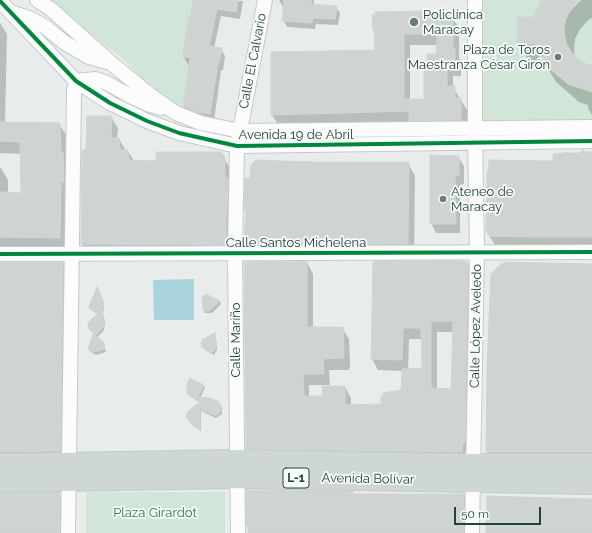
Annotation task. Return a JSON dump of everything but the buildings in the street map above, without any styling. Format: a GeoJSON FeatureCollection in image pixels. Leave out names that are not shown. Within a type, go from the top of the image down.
{"type":"FeatureCollection","features":[{"type":"Feature","properties":{"kind":"main road","name":"Avenida Bolívar"},"geometry":{"type":"LineString","coordinates":[[0,465],[69,472]]}},
{"type":"Feature","properties":{"kind":"main road","name":"Avenida Bolívar"},"geometry":{"type":"LineString","coordinates":[[473,473],[592,465]]}},
{"type":"Feature","properties":{"kind":"main road","name":"Avenida Bolívar"},"geometry":{"type":"LineString","coordinates":[[0,481],[69,472],[237,469],[473,473],[592,483]]}},
{"type":"Feature","properties":{"kind":"street","name":"Avenida 19 de Abril"},"geometry":{"type":"LineString","coordinates":[[37,0],[52,10],[150,95],[176,113],[201,123],[240,131],[592,140]]}},
{"type":"Feature","properties":{"kind":"street","name":"Calle El Calvario"},"geometry":{"type":"LineString","coordinates":[[237,146],[265,0]]}},
{"type":"Feature","properties":{"kind":"street","name":"Calle López Aveledo"},"geometry":{"type":"LineString","coordinates":[[472,533],[477,252],[475,0]]}},
{"type":"Feature","properties":{"kind":"street","name":"Avenida 19 de Abril"},"geometry":{"type":"LineString","coordinates":[[0,1],[6,13],[33,37],[76,81],[110,103],[147,121],[179,133],[237,146],[475,136],[592,127]]}},
{"type":"Feature","properties":{"kind":"street"},"geometry":{"type":"LineString","coordinates":[[6,13],[29,18],[44,26],[65,43],[89,56],[112,63]]}},
{"type":"Feature","properties":{"kind":"street"},"geometry":{"type":"LineString","coordinates":[[68,533],[74,98],[76,81],[96,79],[107,83],[147,104],[176,113]]}},
{"type":"Feature","properties":{"kind":"street","name":"Calle Mariño"},"geometry":{"type":"LineString","coordinates":[[237,146],[235,253],[238,533]]}},
{"type":"Feature","properties":{"kind":"street","name":"Calle Santos Michelena"},"geometry":{"type":"LineString","coordinates":[[0,254],[592,252]]}},
{"type":"Feature","properties":{"kind":"green space"},"geometry":{"type":"Polygon","coordinates":[[[46,0],[202,0],[197,118],[172,110],[122,58],[46,0]]]}},
{"type":"Feature","properties":{"kind":"green space"},"geometry":{"type":"Polygon","coordinates":[[[479,0],[592,0],[592,121],[479,122],[479,0]]]}},
{"type":"Feature","properties":{"kind":"green space","name":"Plaza Girardot"},"geometry":{"type":"Polygon","coordinates":[[[86,492],[225,492],[225,533],[86,533],[86,492]]]}},
{"type":"Feature","properties":{"kind":"water"},"geometry":{"type":"Polygon","coordinates":[[[194,279],[194,320],[154,320],[153,280],[194,279]]]}},
{"type":"Feature","properties":{"kind":"cycle path"},"geometry":{"type":"LineString","coordinates":[[0,1],[76,81],[110,103],[147,121],[179,133],[237,146],[592,141]]}},
{"type":"Feature","properties":{"kind":"cycle path"},"geometry":{"type":"LineString","coordinates":[[0,254],[592,252]]}},
{"type":"Feature","properties":{"kind":"place","name":"Policlínica Maracay"},"geometry":{"type":"Point","coordinates":[414,22]}},
{"type":"Feature","properties":{"kind":"place","name":"Plaza de Toros Maestranza César Girón"},"geometry":{"type":"Point","coordinates":[558,57]}},
{"type":"Feature","properties":{"kind":"place","name":"Ateneo de Maracay"},"geometry":{"type":"Point","coordinates":[443,199]}}]}
